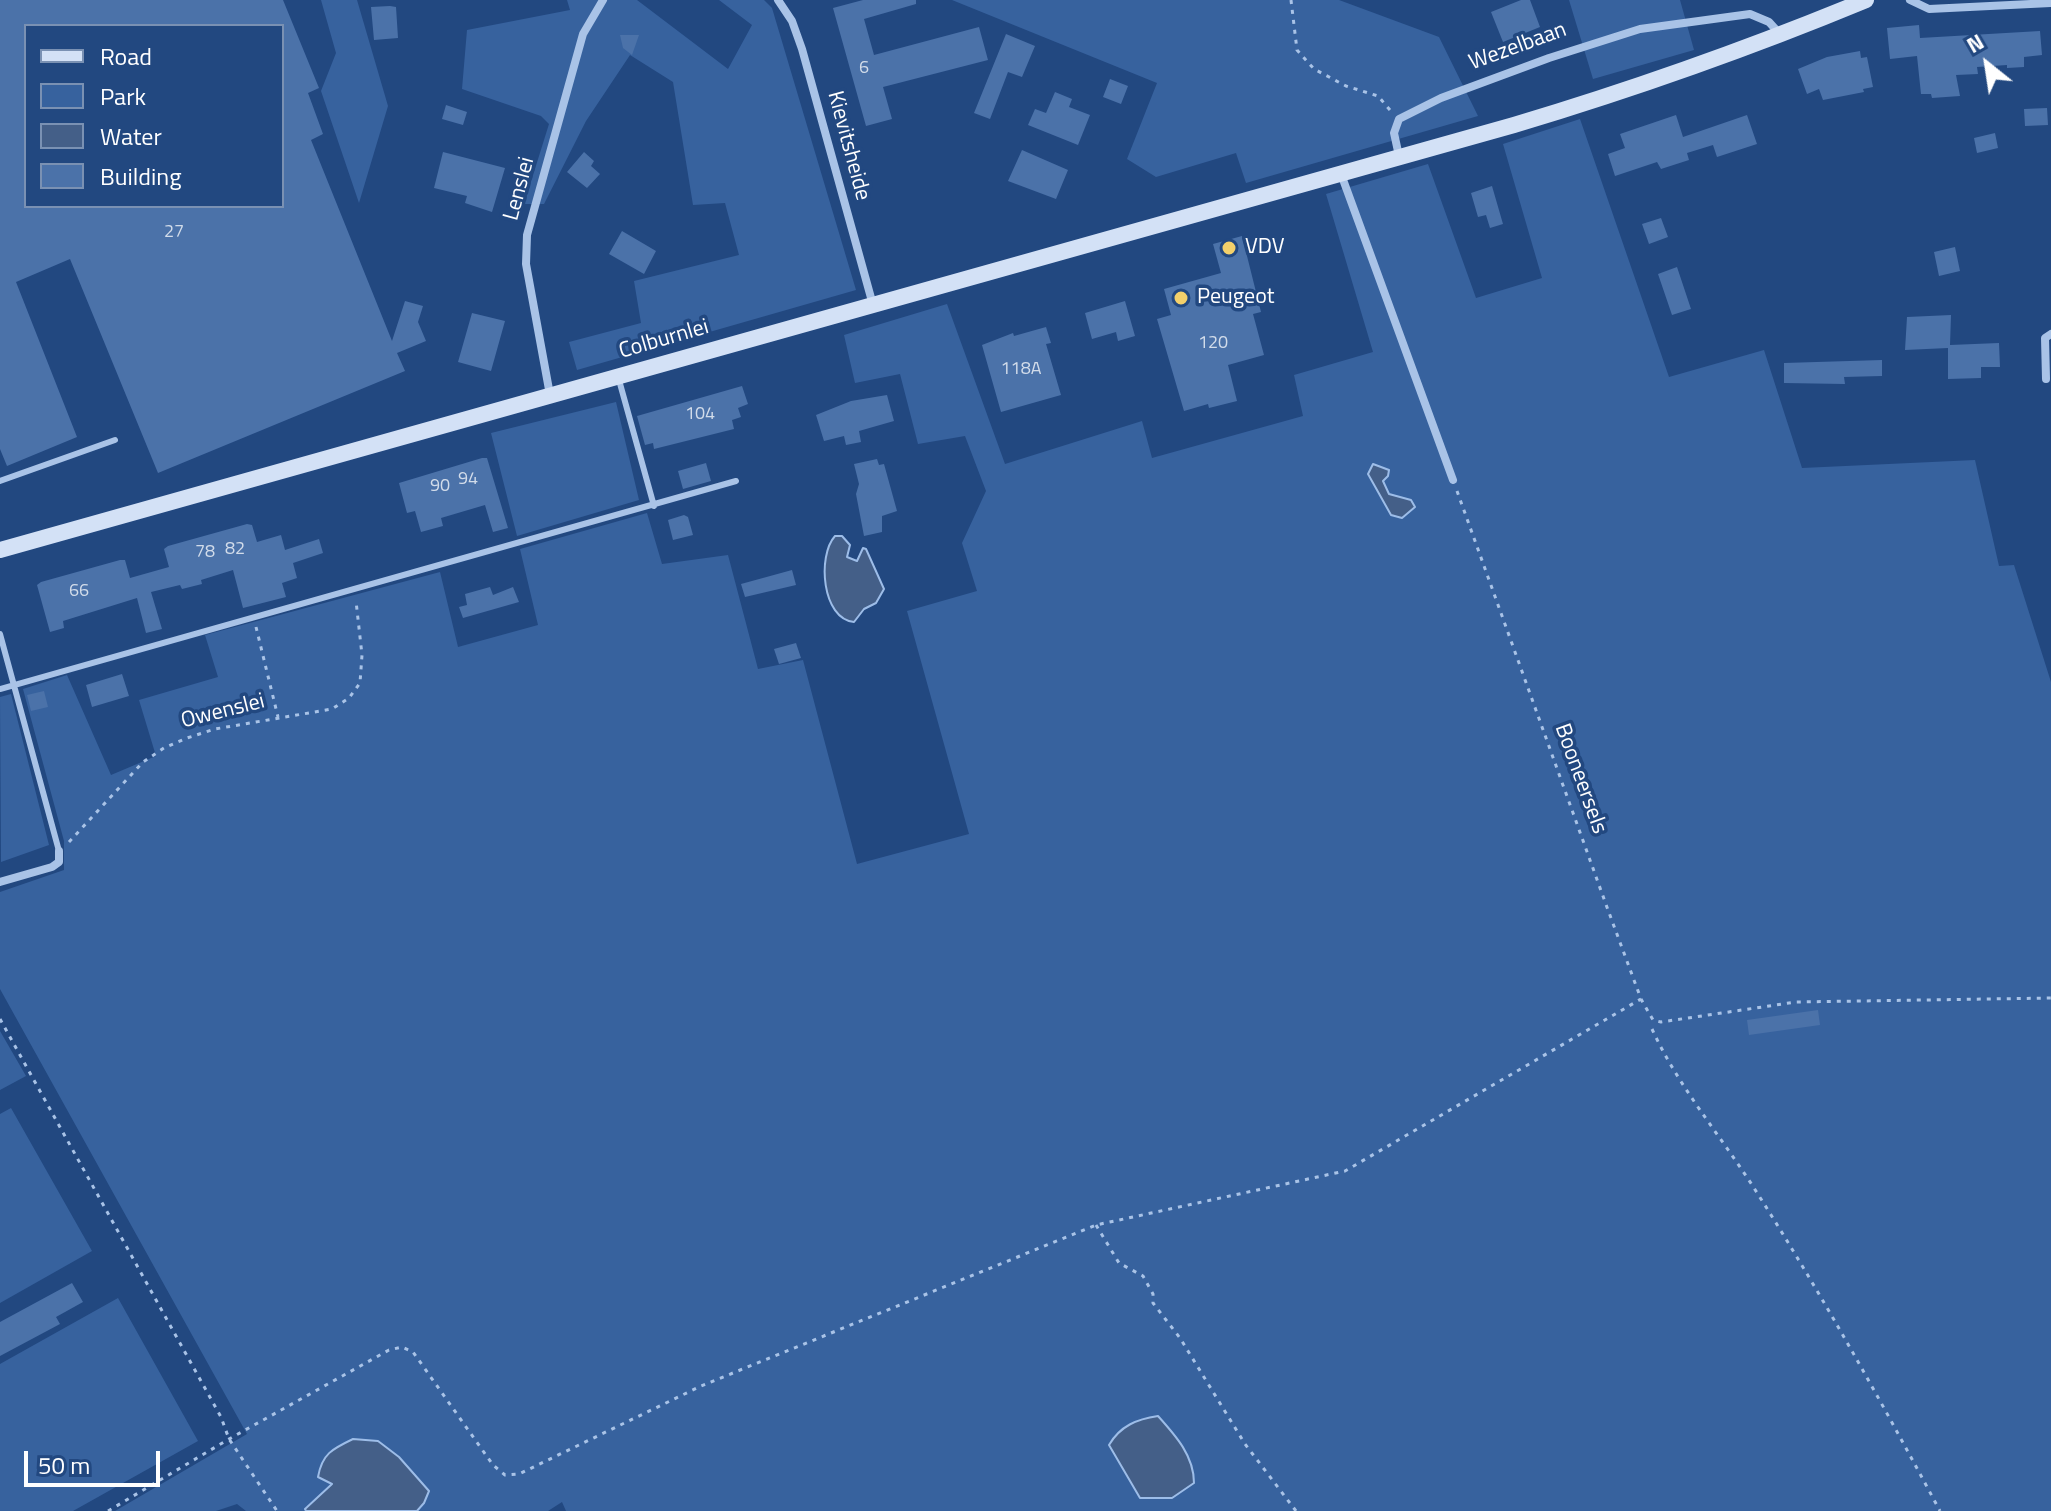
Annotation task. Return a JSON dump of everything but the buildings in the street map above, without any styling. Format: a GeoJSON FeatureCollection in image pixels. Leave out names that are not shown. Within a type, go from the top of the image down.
{"type":"FeatureCollection","features":[{"type":"Feature","properties":{"kind":"street","name":"Lenslei"},"geometry":{"type":"LineString","coordinates":[[550,396],[526,264],[527,235],[583,34],[603,0]]}},
{"type":"Feature","properties":{"kind":"street","name":"Kievitsheide"},"geometry":{"type":"LineString","coordinates":[[778,0],[792,21],[802,49],[873,305]]}},
{"type":"Feature","properties":{"kind":"street"},"geometry":{"type":"LineString","coordinates":[[1453,480],[1341,173],[1639,87],[1866,0]]}},
{"type":"Feature","properties":{"kind":"street"},"geometry":{"type":"LineString","coordinates":[[1910,0],[1929,9],[2051,3]]}},
{"type":"Feature","properties":{"kind":"street","name":"Wezelbaan"},"geometry":{"type":"LineString","coordinates":[[1399,119],[1441,98],[1640,29],[1750,14],[1769,22],[1781,35]]}},
{"type":"Feature","properties":{"kind":"street"},"geometry":{"type":"LineString","coordinates":[[1399,119],[1394,133],[1399,156]]}},
{"type":"Feature","properties":{"kind":"street","name":"Colburnlei"},"geometry":{"type":"LineString","coordinates":[[0,550],[1341,173]]}},
{"type":"Feature","properties":{"kind":"street"},"geometry":{"type":"LineString","coordinates":[[2046,379],[2045,338],[2051,334]]}},
{"type":"Feature","properties":{"kind":"street"},"geometry":{"type":"LineString","coordinates":[[0,882],[52,867],[59,862],[59,851]]}},
{"type":"Feature","properties":{"kind":"lane"},"geometry":{"type":"LineString","coordinates":[[618,376],[654,506]]}},
{"type":"Feature","properties":{"kind":"lane"},"geometry":{"type":"LineString","coordinates":[[0,481],[115,440]]}},
{"type":"Feature","properties":{"kind":"lane"},"geometry":{"type":"LineString","coordinates":[[0,689],[736,481]]}},
{"type":"Feature","properties":{"kind":"lane"},"geometry":{"type":"LineString","coordinates":[[0,634],[59,851]]}},
{"type":"Feature","properties":{"kind":"path"},"geometry":{"type":"LineString","coordinates":[[1291,0],[1297,50],[1314,69],[1346,86],[1378,96],[1399,119]]}},
{"type":"Feature","properties":{"kind":"path","name":"Booneersels"},"geometry":{"type":"LineString","coordinates":[[1453,480],[1641,999]]}},
{"type":"Feature","properties":{"kind":"path","name":"Owenslei"},"geometry":{"type":"LineString","coordinates":[[59,851],[143,762],[164,748],[215,729],[332,709],[349,698],[360,683],[362,655],[355,589]]}},
{"type":"Feature","properties":{"kind":"path"},"geometry":{"type":"LineString","coordinates":[[254,617],[278,717]]}},
{"type":"Feature","properties":{"kind":"path"},"geometry":{"type":"LineString","coordinates":[[108,1511],[229,1439],[389,1350],[402,1347],[413,1352],[493,1465],[505,1475],[519,1474],[701,1386],[1096,1225],[1345,1171],[1641,999],[1653,1020],[1661,1022],[1796,1002],[2051,998]]}},
{"type":"Feature","properties":{"kind":"path"},"geometry":{"type":"LineString","coordinates":[[0,1019],[221,1417],[229,1439],[277,1511]]}},
{"type":"Feature","properties":{"kind":"path"},"geometry":{"type":"LineString","coordinates":[[1652,1029],[1667,1063],[1752,1185],[1802,1264],[1872,1384],[1940,1511]]}},
{"type":"Feature","properties":{"kind":"path"},"geometry":{"type":"LineString","coordinates":[[1096,1225],[1119,1263],[1143,1276],[1153,1294],[1153,1303],[1180,1338],[1245,1444],[1296,1511]]}},
{"type":"Feature","properties":{"kind":"green space"},"geometry":{"type":"Polygon","coordinates":[[[321,0],[357,0],[388,106],[359,203],[321,91],[336,53],[321,0]]]}},
{"type":"Feature","properties":{"kind":"green space"},"geometry":{"type":"Polygon","coordinates":[[[567,0],[637,0],[728,69],[752,25],[719,0],[764,0],[772,8],[856,290],[577,370],[569,342],[641,323],[634,281],[739,255],[725,203],[693,205],[673,82],[630,55],[586,121],[544,204],[524,204],[549,124],[541,116],[462,89],[467,30],[570,10],[567,0]]]}},
{"type":"Feature","properties":{"kind":"green space"},"geometry":{"type":"Polygon","coordinates":[[[952,0],[1339,0],[1439,37],[1478,116],[1246,183],[1236,153],[1156,177],[1127,159],[1157,83],[952,0]]]}},
{"type":"Feature","properties":{"kind":"green space"},"geometry":{"type":"Polygon","coordinates":[[[1569,0],[1680,0],[1694,50],[1593,79],[1569,0]]]}},
{"type":"Feature","properties":{"kind":"green space"},"geometry":{"type":"Polygon","coordinates":[[[1580,119],[1669,377],[1764,350],[1802,468],[1975,460],[1999,566],[2014,565],[2051,682],[2051,1511],[566,1511],[562,1502],[548,1511],[417,1511],[424,1503],[332,1484],[305,1508],[306,1511],[246,1511],[237,1504],[216,1511],[115,1511],[247,1434],[0,989],[0,892],[64,870],[64,841],[23,689],[67,675],[111,775],[156,756],[139,700],[218,677],[205,635],[440,572],[458,647],[538,625],[520,549],[647,513],[662,564],[728,555],[758,669],[803,660],[857,864],[969,834],[907,611],[977,591],[962,543],[986,491],[965,436],[918,444],[900,374],[855,383],[844,335],[947,304],[1005,464],[1142,421],[1152,458],[1303,416],[1294,375],[1373,352],[1326,194],[1428,164],[1476,298],[1542,278],[1503,144],[1580,119]]]}},
{"type":"Feature","properties":{"kind":"green space"},"geometry":{"type":"Polygon","coordinates":[[[616,402],[639,500],[517,536],[491,433],[616,402]]]}},
{"type":"Feature","properties":{"kind":"green space"},"geometry":{"type":"Polygon","coordinates":[[[11,694],[49,845],[1,862],[0,697],[11,694]]]}},
{"type":"Feature","properties":{"kind":"green space"},"geometry":{"type":"Polygon","coordinates":[[[0,1031],[26,1076],[0,1090],[0,1031]]]}},
{"type":"Feature","properties":{"kind":"green space"},"geometry":{"type":"Polygon","coordinates":[[[11,1108],[92,1251],[0,1303],[0,1114],[11,1108]]]}},
{"type":"Feature","properties":{"kind":"green space"},"geometry":{"type":"Polygon","coordinates":[[[118,1298],[198,1441],[73,1511],[0,1511],[0,1364],[118,1298]]]}},
{"type":"Feature","properties":{"kind":"water"},"geometry":{"type":"Polygon","coordinates":[[[1373,464],[1389,470],[1383,481],[1389,494],[1411,500],[1415,507],[1402,518],[1391,515],[1368,474],[1373,464]]]}},
{"type":"Feature","properties":{"kind":"water"},"geometry":{"type":"Polygon","coordinates":[[[835,536],[842,536],[850,545],[847,557],[857,561],[863,548],[866,549],[884,589],[876,603],[864,609],[854,622],[843,618],[829,599],[826,557],[835,536]]]}},
{"type":"Feature","properties":{"kind":"water"},"geometry":{"type":"Polygon","coordinates":[[[1158,1416],[1187,1455],[1194,1483],[1172,1498],[1140,1498],[1109,1445],[1130,1424],[1158,1416]]]}},
{"type":"Feature","properties":{"kind":"water"},"geometry":{"type":"Polygon","coordinates":[[[353,1439],[378,1441],[399,1457],[429,1491],[417,1511],[306,1511],[332,1484],[318,1477],[325,1458],[353,1439]]]}},
{"type":"Feature","properties":{"kind":"place","name":"VDV"},"geometry":{"type":"Point","coordinates":[1229,248]}},
{"type":"Feature","properties":{"kind":"place","name":"Peugeot"},"geometry":{"type":"Point","coordinates":[1181,298]}}]}
